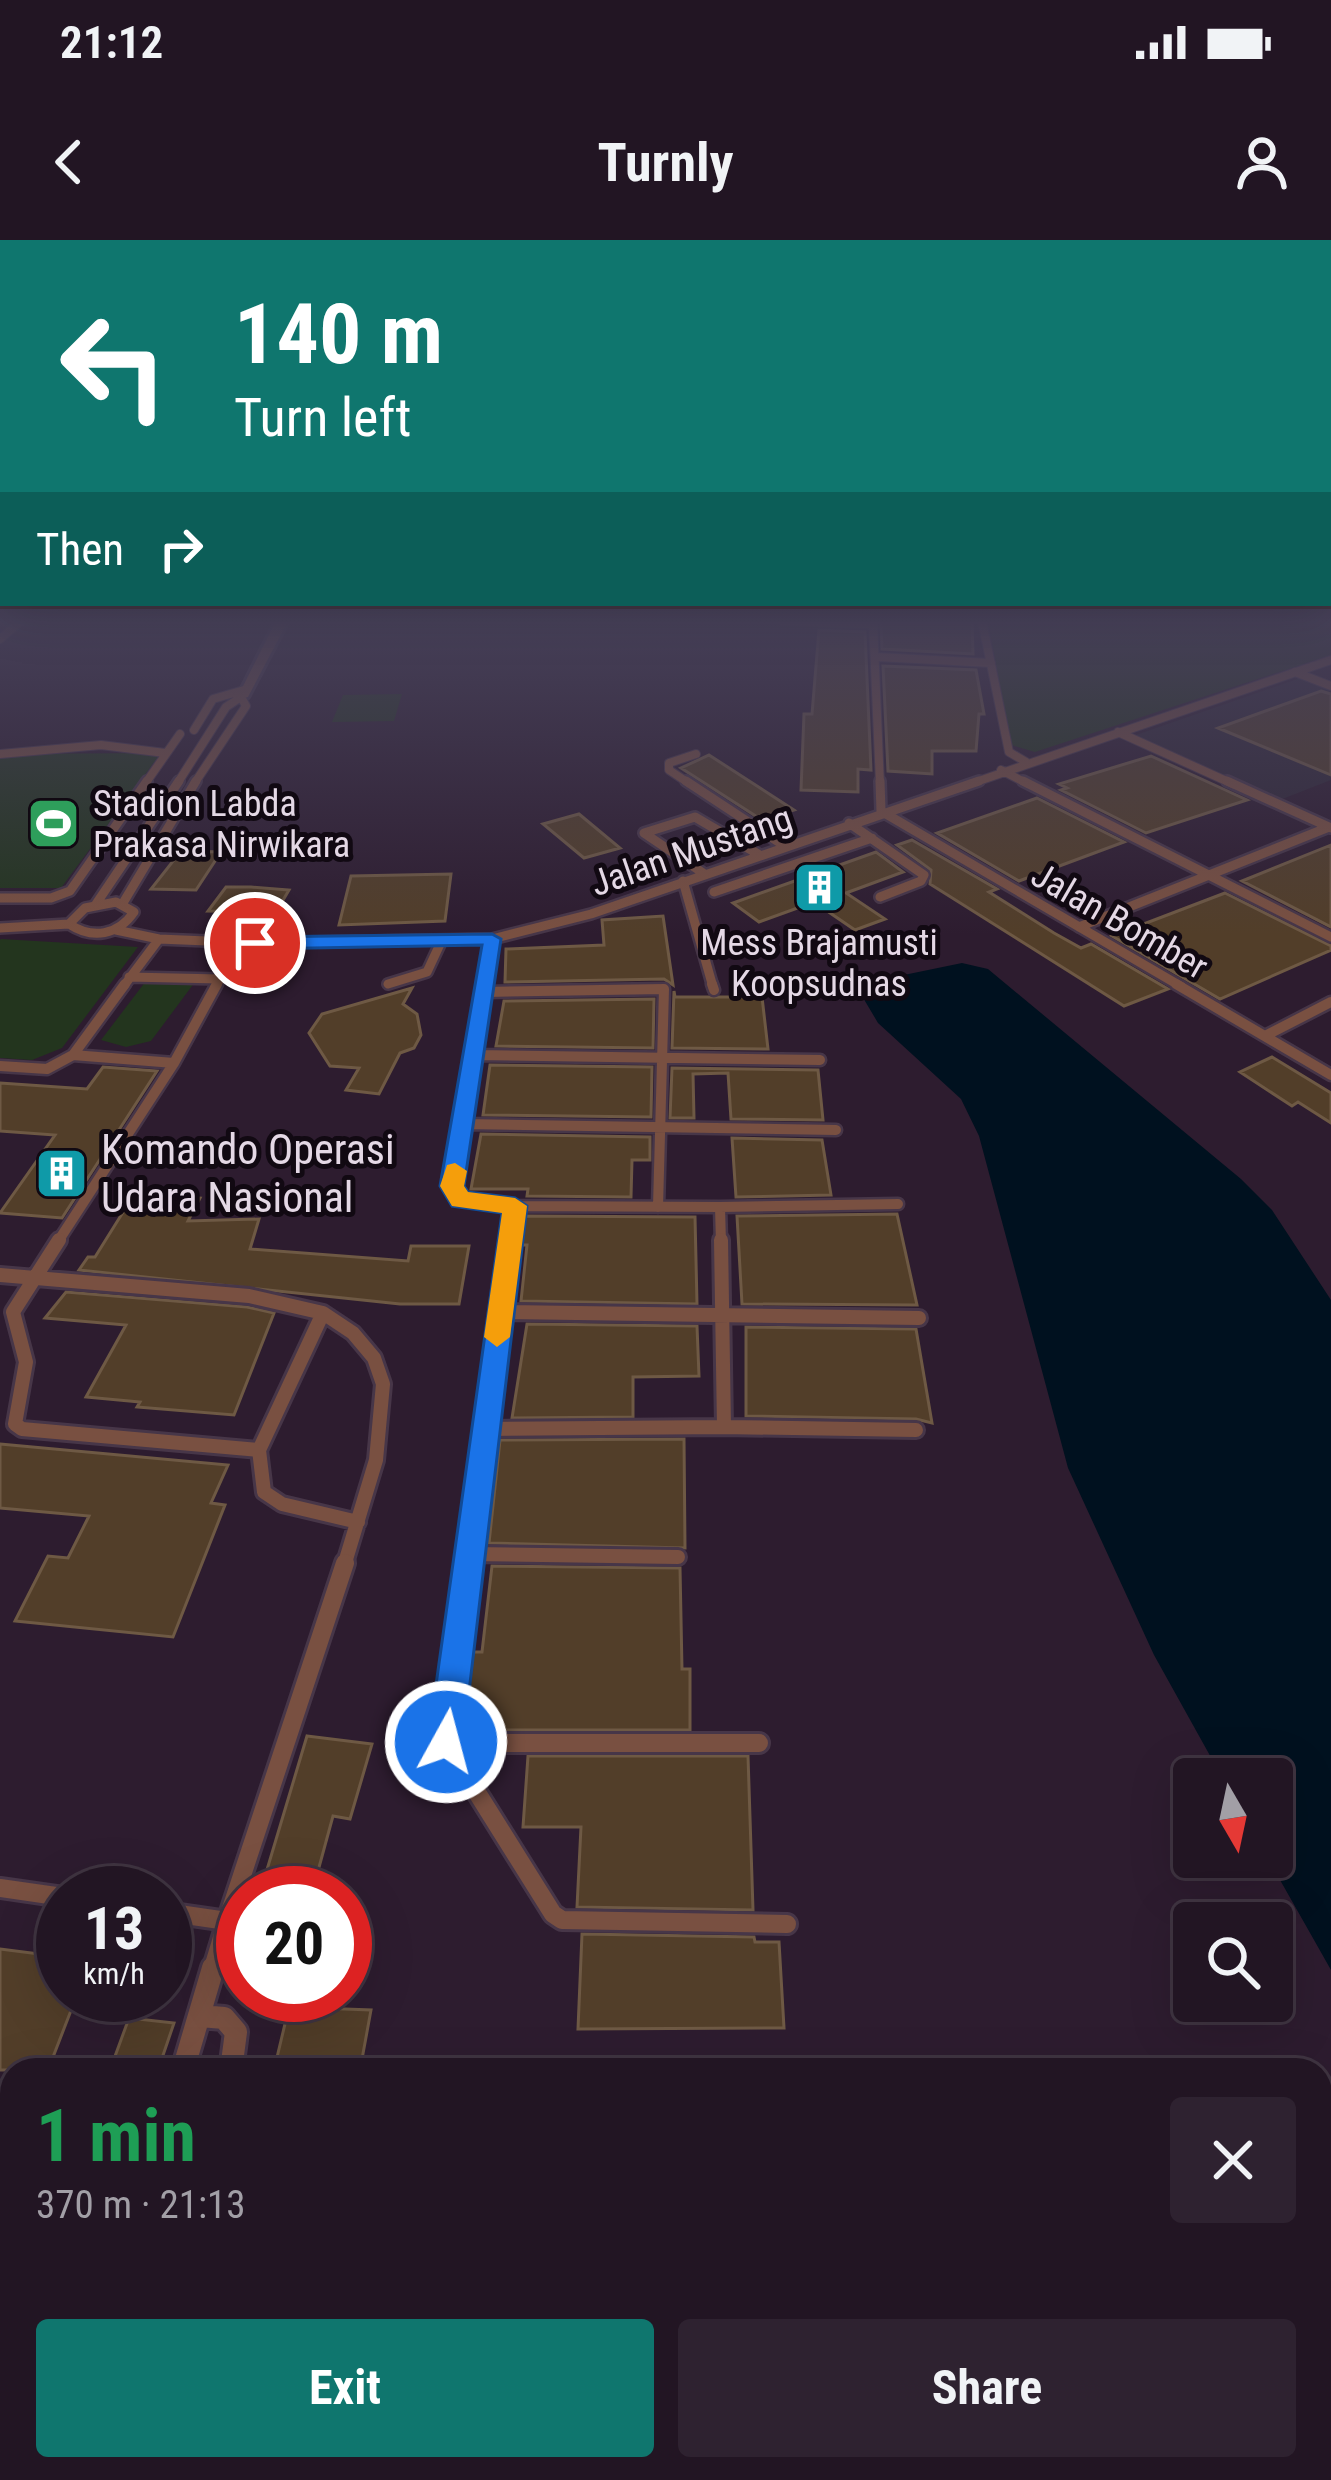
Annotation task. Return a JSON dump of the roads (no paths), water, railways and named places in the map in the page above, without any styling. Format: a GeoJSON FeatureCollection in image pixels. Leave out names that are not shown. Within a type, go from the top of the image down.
{"type":"FeatureCollection","features":[{"type":"Feature","properties":{"kind":"lane"},"geometry":{"type":"LineString","coordinates":[[194,730],[197,726]]}},
{"type":"Feature","properties":{"kind":"lane"},"geometry":{"type":"LineString","coordinates":[[96,904],[112,887],[214,726]]}},
{"type":"Feature","properties":{"kind":"lane"},"geometry":{"type":"LineString","coordinates":[[123,903],[172,816],[233,726]]}},
{"type":"Feature","properties":{"kind":"lane"},"geometry":{"type":"LineString","coordinates":[[879,726],[881,812]]}},
{"type":"Feature","properties":{"kind":"lane"},"geometry":{"type":"LineString","coordinates":[[1004,726],[1009,752],[1026,762]]}},
{"type":"Feature","properties":{"kind":"lane","name":"Jalan Mustang"},"geometry":{"type":"LineString","coordinates":[[69,924],[91,934],[116,930],[159,939],[492,939],[590,914],[1137,726]]}},
{"type":"Feature","properties":{"kind":"lane"},"geometry":{"type":"LineString","coordinates":[[1118,732],[1330,827]]}},
{"type":"Feature","properties":{"kind":"lane"},"geometry":{"type":"LineString","coordinates":[[0,898],[50,898],[70,891],[180,734]]}},
{"type":"Feature","properties":{"kind":"lane"},"geometry":{"type":"LineString","coordinates":[[0,754],[101,745],[165,753]]}},
{"type":"Feature","properties":{"kind":"lane"},"geometry":{"type":"LineString","coordinates":[[696,754],[669,763],[669,770],[784,845]]}},
{"type":"Feature","properties":{"kind":"lane"},"geometry":{"type":"LineString","coordinates":[[1001,770],[1331,937]]}},
{"type":"Feature","properties":{"kind":"lane","name":"Jalan Bomber"},"geometry":{"type":"LineString","coordinates":[[881,812],[1331,1075]]}},
{"type":"Feature","properties":{"kind":"lane"},"geometry":{"type":"LineString","coordinates":[[703,873],[644,833],[695,817],[758,854]]}},
{"type":"Feature","properties":{"kind":"lane"},"geometry":{"type":"LineString","coordinates":[[849,823],[925,875],[880,897]]}},
{"type":"Feature","properties":{"kind":"lane"},"geometry":{"type":"LineString","coordinates":[[1079,927],[1330,827]]}},
{"type":"Feature","properties":{"kind":"lane"},"geometry":{"type":"LineString","coordinates":[[714,892],[872,838]]}},
{"type":"Feature","properties":{"kind":"lane"},"geometry":{"type":"LineString","coordinates":[[682,880],[714,990]]}},
{"type":"Feature","properties":{"kind":"lane"},"geometry":{"type":"LineString","coordinates":[[1,929],[69,924],[76,913],[96,904],[123,903],[134,912],[116,930]]}},
{"type":"Feature","properties":{"kind":"lane"},"geometry":{"type":"LineString","coordinates":[[0,1066],[47,1069],[73,1055],[159,939]]}},
{"type":"Feature","properties":{"kind":"lane"},"geometry":{"type":"LineString","coordinates":[[492,939],[453,1193],[470,1202],[515,1206],[898,1204]]}},
{"type":"Feature","properties":{"kind":"lane"},"geometry":{"type":"LineString","coordinates":[[388,984],[427,972],[441,942]]}},
{"type":"Feature","properties":{"kind":"lane"},"geometry":{"type":"LineString","coordinates":[[129,976],[220,979],[174,1063],[33,1277],[12,1319],[26,1362],[15,1417],[22,1429],[259,1450]]}},
{"type":"Feature","properties":{"kind":"lane"},"geometry":{"type":"LineString","coordinates":[[485,992],[664,989],[658,1057],[662,1128],[658,1207]]}},
{"type":"Feature","properties":{"kind":"lane"},"geometry":{"type":"LineString","coordinates":[[1264,1036],[1331,1002]]}},
{"type":"Feature","properties":{"kind":"lane"},"geometry":{"type":"LineString","coordinates":[[73,1055],[174,1063]]}},
{"type":"Feature","properties":{"kind":"lane"},"geometry":{"type":"LineString","coordinates":[[476,1055],[820,1060]]}},
{"type":"Feature","properties":{"kind":"lane"},"geometry":{"type":"LineString","coordinates":[[464,1124],[836,1130]]}},
{"type":"Feature","properties":{"kind":"lane"},"geometry":{"type":"LineString","coordinates":[[515,1206],[446,1742],[562,1920],[787,1924]]}},
{"type":"Feature","properties":{"kind":"lane"},"geometry":{"type":"LineString","coordinates":[[720,1208],[724,1427]]}},
{"type":"Feature","properties":{"kind":"lane"},"geometry":{"type":"LineString","coordinates":[[0,1275],[249,1296],[323,1313],[353,1333],[374,1358],[383,1384],[376,1460],[245,1866]]}},
{"type":"Feature","properties":{"kind":"lane"},"geometry":{"type":"LineString","coordinates":[[500,1312],[919,1318]]}},
{"type":"Feature","properties":{"kind":"lane"},"geometry":{"type":"LineString","coordinates":[[323,1313],[259,1450],[264,1492],[272,1500],[358,1522]]}},
{"type":"Feature","properties":{"kind":"lane"},"geometry":{"type":"LineString","coordinates":[[484,1429],[916,1430]]}},
{"type":"Feature","properties":{"kind":"lane"},"geometry":{"type":"LineString","coordinates":[[468,1554],[678,1556]]}},
{"type":"Feature","properties":{"kind":"lane"},"geometry":{"type":"LineString","coordinates":[[446,1742],[759,1743]]}},
{"type":"Feature","properties":{"kind":"lane"},"geometry":{"type":"LineString","coordinates":[[0,1888],[36,1894]]}},
{"type":"Feature","properties":{"kind":"lane"},"geometry":{"type":"LineString","coordinates":[[187,2058],[216,1960]]}},
{"type":"Feature","properties":{"kind":"lane"},"geometry":{"type":"LineString","coordinates":[[200,2016],[224,2018],[236,2032],[233,2058]]}},
{"type":"Feature","properties":{"kind":"water"},"geometry":{"type":"Polygon","coordinates":[[[962,963],[988,969],[1241,1179],[1272,1210],[1331,1300],[1331,1970],[1279,1878],[1293,1878],[1293,1758],[1211,1758],[1154,1655],[1068,1468],[979,1136],[961,1099],[878,1023],[862,996],[865,983],[962,963]]]}},
{"type":"Feature","properties":{"kind":"place","name":"Stadion Labda Prakasa Nirwikara"},"geometry":{"type":"Point","coordinates":[54,824]}},
{"type":"Feature","properties":{"kind":"place","name":"Mess Brajamusti Koopsudnas"},"geometry":{"type":"Point","coordinates":[819,887]}},
{"type":"Feature","properties":{"kind":"place","name":"Komando Operasi Udara Nasional"},"geometry":{"type":"Point","coordinates":[62,1173]}}]}
